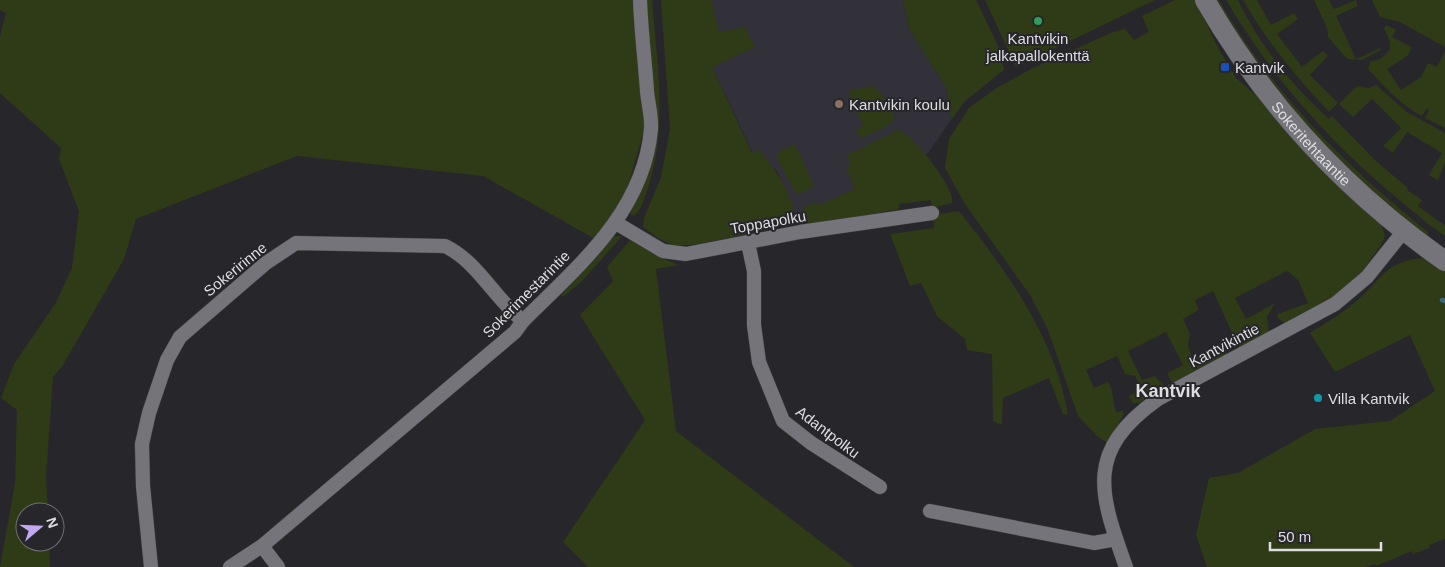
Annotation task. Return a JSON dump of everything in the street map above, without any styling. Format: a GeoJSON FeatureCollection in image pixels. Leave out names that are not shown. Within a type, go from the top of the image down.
{"type":"FeatureCollection","features":[{"type":"Feature","properties":{"kind":"street","name":"Sokerimestarintie"},"geometry":{"type":"LineString","coordinates":[[230,567],[262,546],[516,332],[523,320],[600,243],[616,223],[631,196],[643,164],[651,129],[640,0]]}},
{"type":"Feature","properties":{"kind":"street","name":"Sokeritehtaantie"},"geometry":{"type":"LineString","coordinates":[[1205,0],[1232,46],[1279,112],[1348,184],[1403,232],[1445,261]]}},
{"type":"Feature","properties":{"kind":"street","name":"Toppapolku"},"geometry":{"type":"LineString","coordinates":[[616,223],[663,250],[686,254],[800,232],[932,213]]}},
{"type":"Feature","properties":{"kind":"street","name":"Kantvikintie"},"geometry":{"type":"LineString","coordinates":[[1126,567],[1116,539],[1104,492],[1105,471],[1110,449],[1119,432],[1134,416],[1158,399],[1335,304],[1367,276],[1403,232]]}},
{"type":"Feature","properties":{"kind":"street","name":"Sokeririnne"},"geometry":{"type":"LineString","coordinates":[[151,567],[143,486],[142,444],[149,413],[167,360],[180,337],[266,263],[296,243],[445,246],[459,252],[483,277],[506,307],[523,320]]}},
{"type":"Feature","properties":{"kind":"street","name":"Adantpolku"},"geometry":{"type":"LineString","coordinates":[[748,243],[754,270],[754,325],[759,362],[784,421],[811,444],[880,487]]}},
{"type":"Feature","properties":{"kind":"street"},"geometry":{"type":"LineString","coordinates":[[930,512],[1094,543],[1116,539]]}},
{"type":"Feature","properties":{"kind":"street"},"geometry":{"type":"LineString","coordinates":[[262,546],[278,567]]}},
{"type":"Feature","properties":{"kind":"shaded area","name":"Kantvikin koulu"},"geometry":{"type":"Polygon","coordinates":[[[711,0],[903,0],[909,29],[946,87],[951,120],[928,153],[836,207],[795,214],[777,171],[753,153],[712,67],[711,0]]]}},
{"type":"Feature","properties":{"kind":"green space"},"geometry":{"type":"Polygon","coordinates":[[[0,0],[632,0],[645,127],[628,186],[613,215],[595,239],[483,176],[297,156],[136,219],[124,259],[63,365],[53,377],[46,477],[47,502],[15,502],[15,552],[49,552],[50,567],[0,567],[15,483],[17,410],[1,398],[14,364],[55,304],[72,268],[79,211],[59,159],[61,148],[0,93],[0,36],[6,13],[0,10],[0,0]]]}},
{"type":"Feature","properties":{"kind":"green space"},"geometry":{"type":"Polygon","coordinates":[[[646,0],[652,0],[660,98],[659,122],[653,170],[642,204],[639,210],[632,216],[630,212],[647,174],[646,0]]]}},
{"type":"Feature","properties":{"kind":"green space"},"geometry":{"type":"Polygon","coordinates":[[[661,0],[711,0],[719,32],[745,27],[755,47],[712,67],[752,153],[759,150],[772,166],[788,193],[795,213],[796,223],[700,244],[674,246],[658,238],[643,227],[644,218],[661,177],[670,129],[661,0]]]}},
{"type":"Feature","properties":{"kind":"green space"},"geometry":{"type":"Polygon","coordinates":[[[903,0],[976,0],[1002,54],[1004,70],[965,101],[951,120],[946,87],[909,29],[903,0]]]}},
{"type":"Feature","properties":{"kind":"green space"},"geometry":{"type":"Polygon","coordinates":[[[985,0],[1155,0],[1016,67],[985,0]]]}},
{"type":"Feature","properties":{"kind":"green space"},"geometry":{"type":"Polygon","coordinates":[[[1175,0],[1196,0],[1216,44],[1236,78],[1257,96],[1328,177],[1381,224],[1385,236],[1381,245],[1363,270],[1342,291],[1328,302],[1285,324],[1277,317],[1278,314],[1308,303],[1298,280],[1287,271],[1235,298],[1246,319],[1275,303],[1267,317],[1269,332],[1239,348],[1213,291],[1195,300],[1199,310],[1183,319],[1190,334],[1188,345],[1192,358],[1225,346],[1227,354],[1172,383],[1167,373],[1183,365],[1166,332],[1128,351],[1142,380],[1155,376],[1163,385],[1163,388],[1139,403],[1133,403],[1129,396],[1142,389],[1135,376],[1125,374],[1117,356],[1086,370],[1094,388],[1108,382],[1112,390],[1117,413],[1122,410],[1124,414],[1108,443],[1098,437],[1078,416],[1048,330],[1030,295],[965,204],[945,168],[949,139],[969,108],[998,87],[1035,67],[1113,32],[1125,29],[1134,40],[1149,32],[1142,16],[1175,0]]]}},
{"type":"Feature","properties":{"kind":"green space"},"geometry":{"type":"Polygon","coordinates":[[[1214,0],[1219,0],[1263,67],[1313,126],[1339,154],[1428,232],[1428,237],[1342,167],[1266,79],[1214,0]]]}},
{"type":"Feature","properties":{"kind":"green space"},"geometry":{"type":"Polygon","coordinates":[[[1226,0],[1238,0],[1266,48],[1302,93],[1329,119],[1332,116],[1376,161],[1408,188],[1407,190],[1422,200],[1418,206],[1445,226],[1445,236],[1372,177],[1325,131],[1262,55],[1226,0]]]}},
{"type":"Feature","properties":{"kind":"green space"},"geometry":{"type":"Polygon","coordinates":[[[1243,0],[1257,0],[1271,25],[1294,13],[1298,19],[1277,34],[1302,67],[1323,51],[1328,56],[1310,75],[1338,103],[1329,112],[1283,59],[1243,0]]]}},
{"type":"Feature","properties":{"kind":"green space"},"geometry":{"type":"Polygon","coordinates":[[[1314,0],[1329,0],[1334,9],[1356,0],[1358,6],[1336,16],[1356,59],[1380,48],[1381,50],[1362,60],[1347,59],[1328,37],[1327,28],[1314,0]]]}},
{"type":"Feature","properties":{"kind":"green space"},"geometry":{"type":"Polygon","coordinates":[[[1372,0],[1445,0],[1445,47],[1400,22],[1380,17],[1372,0]]]}},
{"type":"Feature","properties":{"kind":"green space"},"geometry":{"type":"Polygon","coordinates":[[[1386,25],[1396,30],[1392,37],[1412,47],[1407,56],[1387,69],[1401,90],[1421,77],[1428,63],[1437,67],[1445,51],[1445,128],[1425,118],[1429,111],[1427,108],[1422,116],[1407,107],[1368,69],[1370,62],[1382,58],[1390,49],[1390,42],[1384,28],[1386,25]]]}},
{"type":"Feature","properties":{"kind":"green space"},"geometry":{"type":"Polygon","coordinates":[[[1376,85],[1407,112],[1445,133],[1445,162],[1438,180],[1429,175],[1442,153],[1407,132],[1393,153],[1383,146],[1401,128],[1372,99],[1353,117],[1339,104],[1357,86],[1369,88],[1376,85]]]}},
{"type":"Feature","properties":{"kind":"green space"},"geometry":{"type":"Polygon","coordinates":[[[874,86],[890,105],[895,119],[885,127],[861,138],[858,136],[857,129],[863,126],[849,93],[851,90],[874,86]]]}},
{"type":"Feature","properties":{"kind":"green space"},"geometry":{"type":"Polygon","coordinates":[[[898,130],[913,140],[932,162],[948,186],[952,196],[952,203],[932,208],[931,200],[899,204],[899,209],[817,224],[808,223],[804,217],[804,207],[814,203],[820,205],[855,189],[846,167],[851,164],[847,155],[898,130]]]}},
{"type":"Feature","properties":{"kind":"green space"},"geometry":{"type":"Polygon","coordinates":[[[795,144],[814,186],[797,195],[776,157],[779,152],[795,144]]]}},
{"type":"Feature","properties":{"kind":"green space"},"geometry":{"type":"Polygon","coordinates":[[[959,211],[1011,281],[1041,333],[1053,359],[1068,415],[1063,414],[1049,378],[1003,398],[1002,425],[993,421],[992,354],[967,350],[965,339],[937,316],[921,283],[910,286],[890,234],[934,228],[933,215],[959,211]]]}},
{"type":"Feature","properties":{"kind":"green space"},"geometry":{"type":"Polygon","coordinates":[[[613,236],[622,236],[582,281],[563,297],[561,295],[613,236]]]}},
{"type":"Feature","properties":{"kind":"green space"},"geometry":{"type":"Polygon","coordinates":[[[630,240],[653,254],[679,265],[656,269],[676,431],[854,567],[588,567],[563,542],[645,420],[580,315],[613,281],[607,267],[630,240]]]}},
{"type":"Feature","properties":{"kind":"green space"},"geometry":{"type":"Polygon","coordinates":[[[1425,258],[1445,271],[1445,539],[1429,545],[1430,548],[1413,554],[1412,551],[1376,566],[1375,564],[1366,567],[1207,567],[1196,535],[1209,478],[1238,473],[1315,429],[1390,421],[1435,391],[1410,335],[1335,372],[1310,333],[1350,306],[1392,267],[1425,258]]]}},
{"type":"Feature","properties":{"kind":"place","name":"Kantvikin jalkapallokenttä"},"geometry":{"type":"Point","coordinates":[1038,21]}},
{"type":"Feature","properties":{"kind":"place","name":"Kantvik"},"geometry":{"type":"Point","coordinates":[1225,67]}},
{"type":"Feature","properties":{"kind":"place","name":"Kantvikin koulu"},"geometry":{"type":"Point","coordinates":[839,104]}},
{"type":"Feature","properties":{"kind":"place","name":"Villa Kantvik"},"geometry":{"type":"Point","coordinates":[1318,398]}},
{"type":"Feature","properties":{"kind":"district","name":"Kantvik"},"geometry":{"type":"Point","coordinates":[1168,391]}}]}
